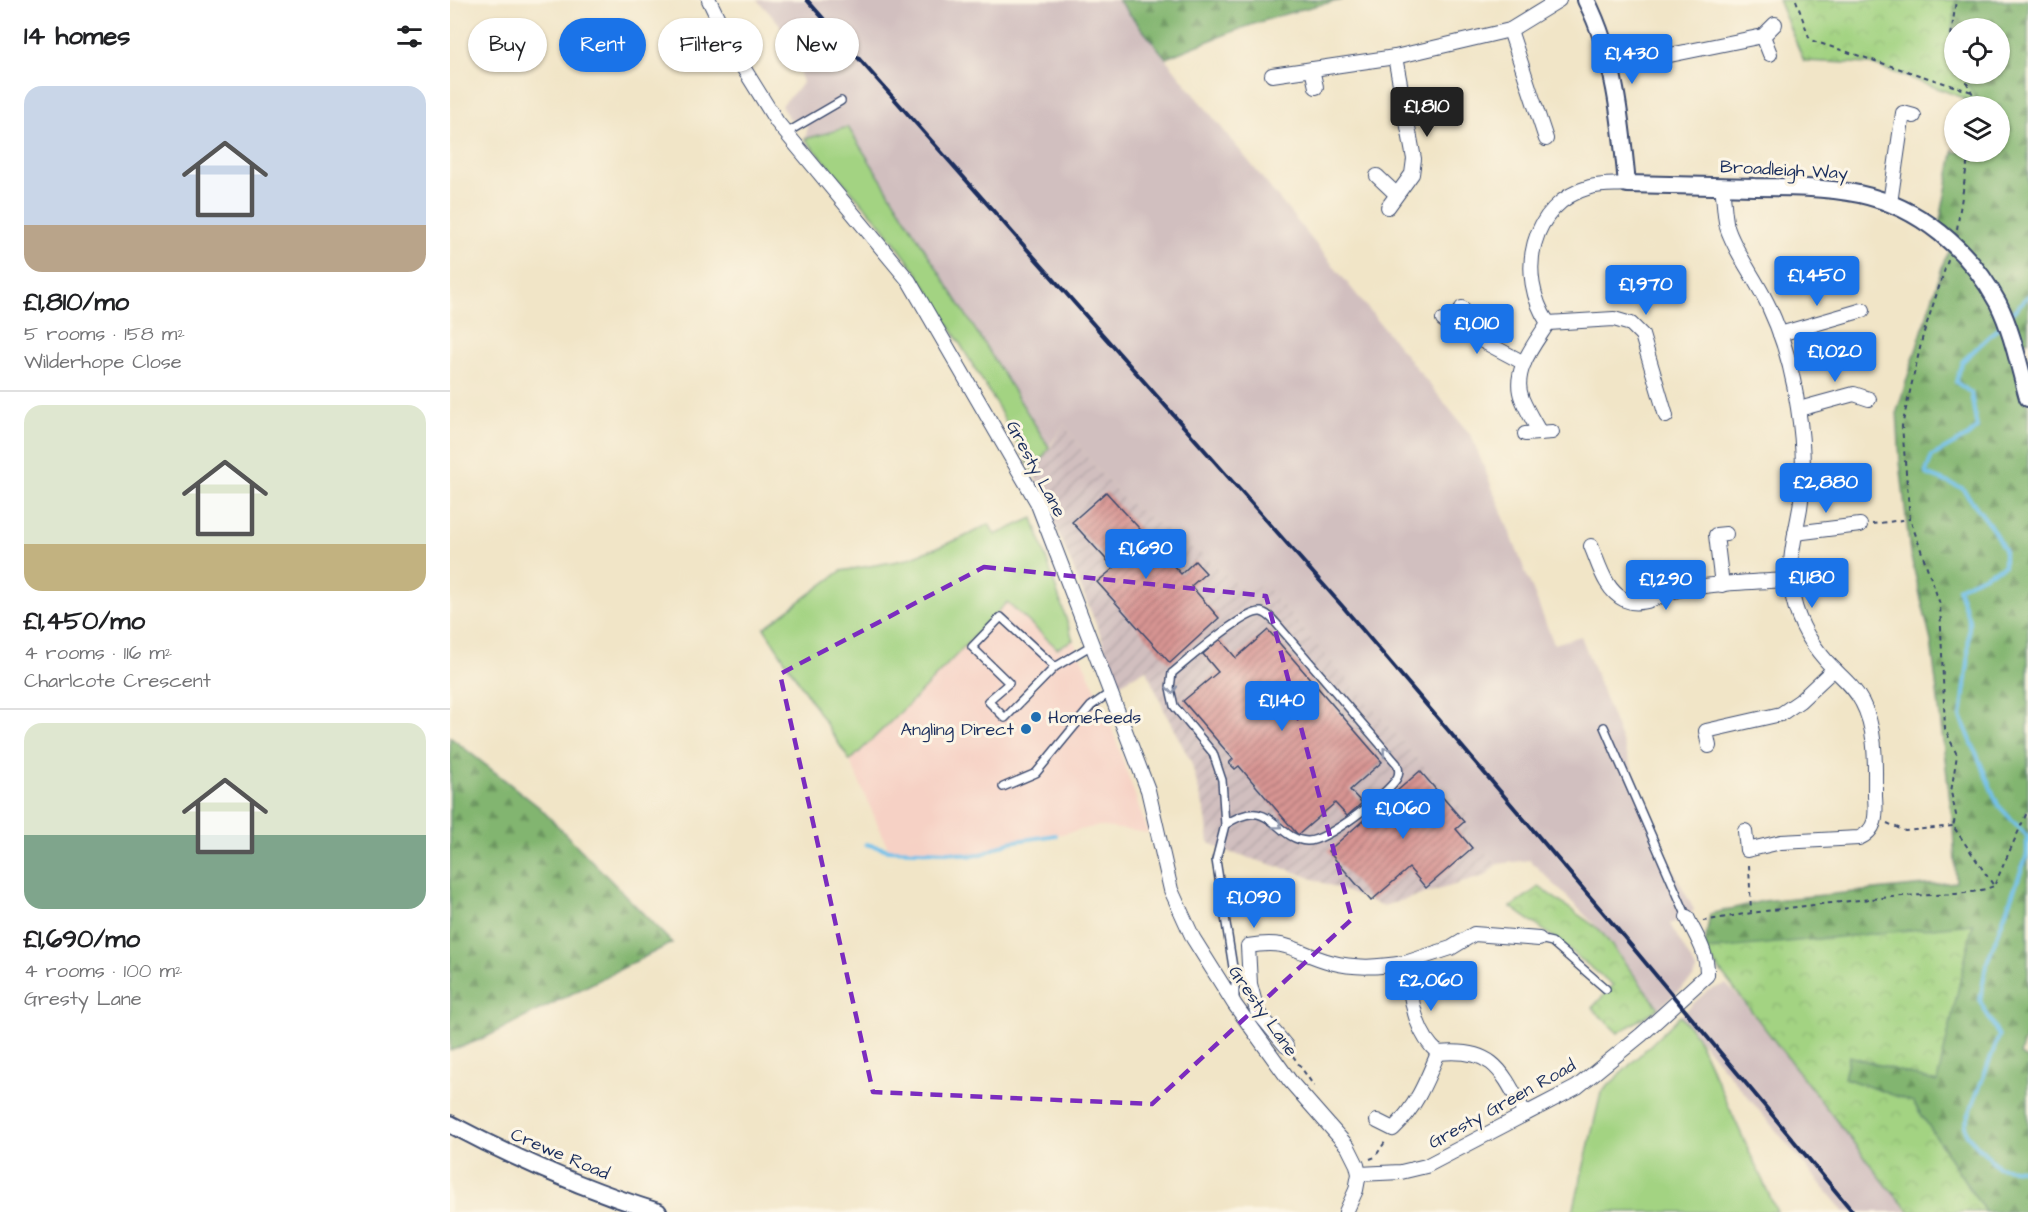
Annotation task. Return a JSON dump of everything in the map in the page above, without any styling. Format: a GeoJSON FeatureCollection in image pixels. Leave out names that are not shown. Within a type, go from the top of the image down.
{"type":"FeatureCollection","features":[{"type":"Feature","properties":{"kind":"street","name":"Gresty Lane"},"geometry":{"type":"LineString","coordinates":[[709,0],[736,56],[777,122],[909,280],[1037,502],[1148,790],[1171,890],[1193,938],[1235,1005],[1290,1081],[1348,1147],[1358,1170]]}},
{"type":"Feature","properties":{"kind":"street"},"geometry":{"type":"LineString","coordinates":[[1272,75],[1395,57],[1510,30],[1558,0]]}},
{"type":"Feature","properties":{"kind":"street"},"geometry":{"type":"LineString","coordinates":[[1586,0],[1598,26],[1611,67],[1622,132],[1627,184]]}},
{"type":"Feature","properties":{"kind":"street"},"geometry":{"type":"LineString","coordinates":[[1611,67],[1762,36],[1775,24]]}},
{"type":"Feature","properties":{"kind":"street"},"geometry":{"type":"LineString","coordinates":[[1510,30],[1546,139]]}},
{"type":"Feature","properties":{"kind":"street"},"geometry":{"type":"LineString","coordinates":[[1762,36],[1770,54]]}},
{"type":"Feature","properties":{"kind":"street"},"geometry":{"type":"LineString","coordinates":[[1388,207],[1412,174],[1414,159],[1395,57]]}},
{"type":"Feature","properties":{"kind":"street"},"geometry":{"type":"LineString","coordinates":[[1312,69],[1316,87]]}},
{"type":"Feature","properties":{"kind":"street"},"geometry":{"type":"LineString","coordinates":[[1890,203],[1903,112]]}},
{"type":"Feature","properties":{"kind":"street"},"geometry":{"type":"LineString","coordinates":[[1377,176],[1396,194]]}},
{"type":"Feature","properties":{"kind":"street","name":"Broadleigh Way"},"geometry":{"type":"LineString","coordinates":[[1548,322],[1535,299],[1530,272],[1534,245],[1544,222],[1560,203],[1581,190],[1592,186],[1627,184],[1830,190],[1859,194],[1890,203],[1921,219],[1954,244],[1978,273],[1998,305],[2012,340],[2028,399]]}},
{"type":"Feature","properties":{"kind":"street"},"geometry":{"type":"LineString","coordinates":[[1722,186],[1727,226],[1758,284],[1780,334],[1788,359],[1798,409],[1802,482],[1790,580],[1792,595],[1802,625],[1815,648],[1849,682],[1872,727],[1876,818],[1869,833],[1859,838],[1792,841],[1747,850]]}},
{"type":"Feature","properties":{"kind":"street"},"geometry":{"type":"LineString","coordinates":[[1462,308],[1449,323],[1524,363]]}},
{"type":"Feature","properties":{"kind":"street"},"geometry":{"type":"LineString","coordinates":[[1780,334],[1863,310]]}},
{"type":"Feature","properties":{"kind":"street"},"geometry":{"type":"LineString","coordinates":[[1525,434],[1546,433],[1520,393],[1519,378],[1524,363],[1548,322],[1614,319],[1637,328],[1644,342],[1666,416]]}},
{"type":"Feature","properties":{"kind":"street"},"geometry":{"type":"LineString","coordinates":[[1798,409],[1853,387],[1869,399]]}},
{"type":"Feature","properties":{"kind":"street"},"geometry":{"type":"LineString","coordinates":[[1795,533],[1860,525]]}},
{"type":"Feature","properties":{"kind":"street"},"geometry":{"type":"LineString","coordinates":[[1716,535],[1722,585]]}},
{"type":"Feature","properties":{"kind":"street"},"geometry":{"type":"LineString","coordinates":[[1591,546],[1610,587],[1619,597],[1630,602],[1641,603],[1677,591],[1790,580]]}},
{"type":"Feature","properties":{"kind":"street"},"geometry":{"type":"LineString","coordinates":[[1709,746],[1706,724],[1781,714],[1800,701],[1834,669]]}},
{"type":"Feature","properties":{"kind":"street"},"geometry":{"type":"LineString","coordinates":[[1745,831],[1749,865]]}},
{"type":"Feature","properties":{"kind":"street","name":"Gresty Green Road"},"geometry":{"type":"LineString","coordinates":[[1358,1170],[1401,1172],[1426,1166],[1577,1087],[1641,1035],[1707,975],[1704,950],[1689,920]]}},
{"type":"Feature","properties":{"kind":"street"},"geometry":{"type":"LineString","coordinates":[[1286,1046],[1257,1011],[1250,984],[1248,946],[1269,943],[1290,946],[1330,962],[1371,968],[1405,963],[1451,948],[1474,934],[1539,939]]}},
{"type":"Feature","properties":{"kind":"street"},"geometry":{"type":"LineString","coordinates":[[1405,963],[1418,1025],[1427,1043],[1438,1053],[1453,1051],[1475,1054],[1494,1063],[1525,1114]]}},
{"type":"Feature","properties":{"kind":"street"},"geometry":{"type":"LineString","coordinates":[[1377,1121],[1393,1129],[1407,1116],[1421,1094],[1438,1053]]}},
{"type":"Feature","properties":{"kind":"street","name":"Crewe Road"},"geometry":{"type":"LineString","coordinates":[[450,1124],[537,1168],[658,1212]]}},
{"type":"Feature","properties":{"kind":"street"},"geometry":{"type":"LineString","coordinates":[[1346,1212],[1356,1190],[1358,1170]]}},
{"type":"Feature","properties":{"kind":"lane"},"geometry":{"type":"LineString","coordinates":[[786,133],[842,101]]}},
{"type":"Feature","properties":{"kind":"lane"},"geometry":{"type":"LineString","coordinates":[[1225,825],[1240,814],[1255,814],[1270,819],[1297,839],[1310,841],[1347,824],[1389,787],[1397,778],[1399,771],[1397,764],[1284,632],[1269,615],[1262,612],[1255,613],[1220,633],[1172,673],[1170,688],[1174,706],[1213,753],[1222,780],[1225,825],[1216,860],[1235,980],[1235,1005]]}},
{"type":"Feature","properties":{"kind":"lane"},"geometry":{"type":"LineString","coordinates":[[1055,667],[1001,617],[972,647],[1009,682],[988,701],[1005,718],[1055,667],[1093,645]]}},
{"type":"Feature","properties":{"kind":"lane"},"geometry":{"type":"LineString","coordinates":[[1004,787],[1036,773],[1091,705],[1111,692]]}},
{"type":"Feature","properties":{"kind":"lane"},"geometry":{"type":"LineString","coordinates":[[1604,727],[1689,920]]}},
{"type":"Feature","properties":{"kind":"lane"},"geometry":{"type":"LineString","coordinates":[[1539,939],[1552,942],[1606,989]]}},
{"type":"Feature","properties":{"kind":"path"},"geometry":{"type":"LineString","coordinates":[[1796,0],[1810,40],[1972,92]]}},
{"type":"Feature","properties":{"kind":"path"},"geometry":{"type":"LineString","coordinates":[[1954,18],[1956,0]]}},
{"type":"Feature","properties":{"kind":"path"},"geometry":{"type":"LineString","coordinates":[[1968,84],[1974,96]]}},
{"type":"Feature","properties":{"kind":"path"},"geometry":{"type":"LineString","coordinates":[[1967,162],[1954,244],[1923,335],[1902,426],[1910,519],[1940,604],[1945,729],[1957,755],[1951,792],[1956,815],[1953,826],[1994,886]]}},
{"type":"Feature","properties":{"kind":"path"},"geometry":{"type":"LineString","coordinates":[[1860,525],[1910,519]]}},
{"type":"Feature","properties":{"kind":"path"},"geometry":{"type":"LineString","coordinates":[[1689,920],[1905,896],[1980,892],[1994,886],[2028,810]]}},
{"type":"Feature","properties":{"kind":"path"},"geometry":{"type":"LineString","coordinates":[[1876,818],[1905,831],[1953,826]]}},
{"type":"Feature","properties":{"kind":"path"},"geometry":{"type":"LineString","coordinates":[[1749,865],[1752,912]]}},
{"type":"Feature","properties":{"kind":"path"},"geometry":{"type":"LineString","coordinates":[[1358,1170],[1375,1157],[1393,1129]]}},
{"type":"Feature","properties":{"kind":"highlighted area"},"geometry":{"type":"Polygon","coordinates":[[[984,567],[1266,596],[1352,919],[1152,1104],[873,1092],[780,674],[984,567]]]}},
{"type":"Feature","properties":{"kind":"shaded area"},"geometry":{"type":"Polygon","coordinates":[[[757,0],[1118,0],[1472,437],[1554,644],[1581,636],[1668,860],[1694,910],[1687,917],[1670,924],[1697,971],[1694,977],[1659,1008],[1600,930],[1530,860],[1498,864],[1464,835],[1472,820],[1263,583],[1248,594],[1213,562],[1123,498],[1091,462],[1064,424],[1049,447],[848,127],[805,139],[808,127],[800,120],[790,120],[781,106],[803,83],[800,72],[859,72],[859,18],[775,19],[757,0]]]}},
{"type":"Feature","properties":{"kind":"shaded area"},"geometry":{"type":"Polygon","coordinates":[[[1064,424],[1091,462],[1123,498],[1213,562],[1248,594],[1263,583],[1472,820],[1464,835],[1498,864],[1485,876],[1383,906],[1290,870],[1228,852],[1209,843],[1206,817],[1191,762],[1146,669],[1116,686],[1101,636],[1034,474],[1064,424]]]}},
{"type":"Feature","properties":{"kind":"shaded area"},"geometry":{"type":"Polygon","coordinates":[[[1007,601],[1057,648],[1073,640],[1108,717],[1148,833],[1098,826],[1009,842],[972,856],[950,852],[889,850],[850,761],[917,696],[1007,601]]]}},
{"type":"Feature","properties":{"kind":"shaded area"},"geometry":{"type":"Polygon","coordinates":[[[1726,984],[1738,996],[1908,1212],[1844,1212],[1680,1016],[1707,991],[1726,984]]]}},
{"type":"Feature","properties":{"kind":"green space"},"geometry":{"type":"Polygon","coordinates":[[[1118,0],[1343,0],[1275,17],[1166,58],[1118,0]]]}},
{"type":"Feature","properties":{"kind":"green space"},"geometry":{"type":"Polygon","coordinates":[[[1778,0],[1956,0],[1954,18],[1944,18],[1944,84],[1967,84],[1974,96],[1959,96],[1871,64],[1804,61],[1778,0]]]}},
{"type":"Feature","properties":{"kind":"green space"},"geometry":{"type":"Polygon","coordinates":[[[1956,0],[2028,0],[2028,341],[2012,340],[2028,399],[2028,809],[2026,813],[2028,816],[2028,1029],[2020,1055],[2028,1059],[2028,1212],[1985,1212],[1913,1102],[1844,1078],[1849,1056],[1704,950],[1710,914],[1763,901],[1956,882],[1953,826],[1931,641],[1910,553],[1897,411],[1944,261],[1953,245],[1938,231],[1951,162],[2010,162],[2010,96],[1963,96],[1959,84],[2010,84],[2010,18],[1954,18],[1956,0]]]}},
{"type":"Feature","properties":{"kind":"green space"},"geometry":{"type":"Polygon","coordinates":[[[848,127],[1049,447],[1034,474],[994,400],[918,274],[880,223],[805,139],[848,127]]]}},
{"type":"Feature","properties":{"kind":"green space"},"geometry":{"type":"Polygon","coordinates":[[[1033,518],[1073,640],[1057,648],[1007,602],[917,696],[850,761],[764,628],[841,571],[904,560],[962,538],[989,524],[995,535],[1033,518]]]}},
{"type":"Feature","properties":{"kind":"green space"},"geometry":{"type":"Polygon","coordinates":[[[450,737],[539,807],[672,943],[482,1039],[450,1051],[450,737]]]}},
{"type":"Feature","properties":{"kind":"green space"},"geometry":{"type":"Polygon","coordinates":[[[1539,887],[1600,930],[1659,1008],[1618,1033],[1592,1008],[1613,985],[1511,907],[1539,887]]]}},
{"type":"Feature","properties":{"kind":"green space"},"geometry":{"type":"Polygon","coordinates":[[[1973,924],[1937,1082],[1849,1056],[1844,1078],[1913,1102],[1985,1212],[1910,1212],[1887,1186],[1704,950],[1973,924]]]}},
{"type":"Feature","properties":{"kind":"green space"},"geometry":{"type":"Polygon","coordinates":[[[1680,1016],[1696,1035],[1777,1212],[1573,1212],[1601,1093],[1680,1016]]]}},
{"type":"Feature","properties":{"kind":"building"},"geometry":{"type":"Polygon","coordinates":[[[1106,492],[1181,574],[1195,561],[1206,573],[1191,586],[1219,618],[1170,663],[1097,582],[1114,568],[1072,522],[1106,492]]]}},
{"type":"Feature","properties":{"kind":"building"},"geometry":{"type":"Polygon","coordinates":[[[1268,630],[1382,762],[1350,790],[1362,803],[1347,816],[1335,803],[1298,835],[1239,766],[1235,769],[1229,763],[1233,759],[1183,701],[1218,672],[1203,654],[1220,639],[1236,658],[1268,630]]]}},
{"type":"Feature","properties":{"kind":"building"},"geometry":{"type":"Polygon","coordinates":[[[1420,771],[1464,822],[1456,829],[1472,848],[1426,888],[1409,868],[1371,901],[1328,851],[1420,771]]]}},
{"type":"Feature","properties":{"kind":"waterway"},"geometry":{"type":"LineString","coordinates":[[2009,316],[2028,296]]}},
{"type":"Feature","properties":{"kind":"waterway"},"geometry":{"type":"LineString","coordinates":[[2002,324],[1962,362],[1956,382],[1971,393],[1977,428],[1968,436],[1932,456],[1926,474],[1962,488],[1990,525],[2004,549],[2004,566],[1958,588],[1969,620],[1968,663],[1961,717],[1998,805],[2027,836],[2027,855],[1986,965],[1980,1001],[1999,1036],[1965,1125],[1967,1135],[1998,1167],[2028,1171]]}},
{"type":"Feature","properties":{"kind":"waterway"},"geometry":{"type":"LineString","coordinates":[[866,844],[889,850],[950,852],[972,856],[1009,842],[1056,835]]}},
{"type":"Feature","properties":{"kind":"waterway"},"geometry":{"type":"LineString","coordinates":[[2027,1212],[2028,1189]]}},
{"type":"Feature","properties":{"kind":"railway"},"geometry":{"type":"LineString","coordinates":[[807,0],[1344,608],[1619,931],[1853,1212]]}},
{"type":"Feature","properties":{"kind":"place","name":"Homefeeds"},"geometry":{"type":"Point","coordinates":[1036,717]}},
{"type":"Feature","properties":{"kind":"place","name":"Angling Direct"},"geometry":{"type":"Point","coordinates":[1026,729]}}]}
